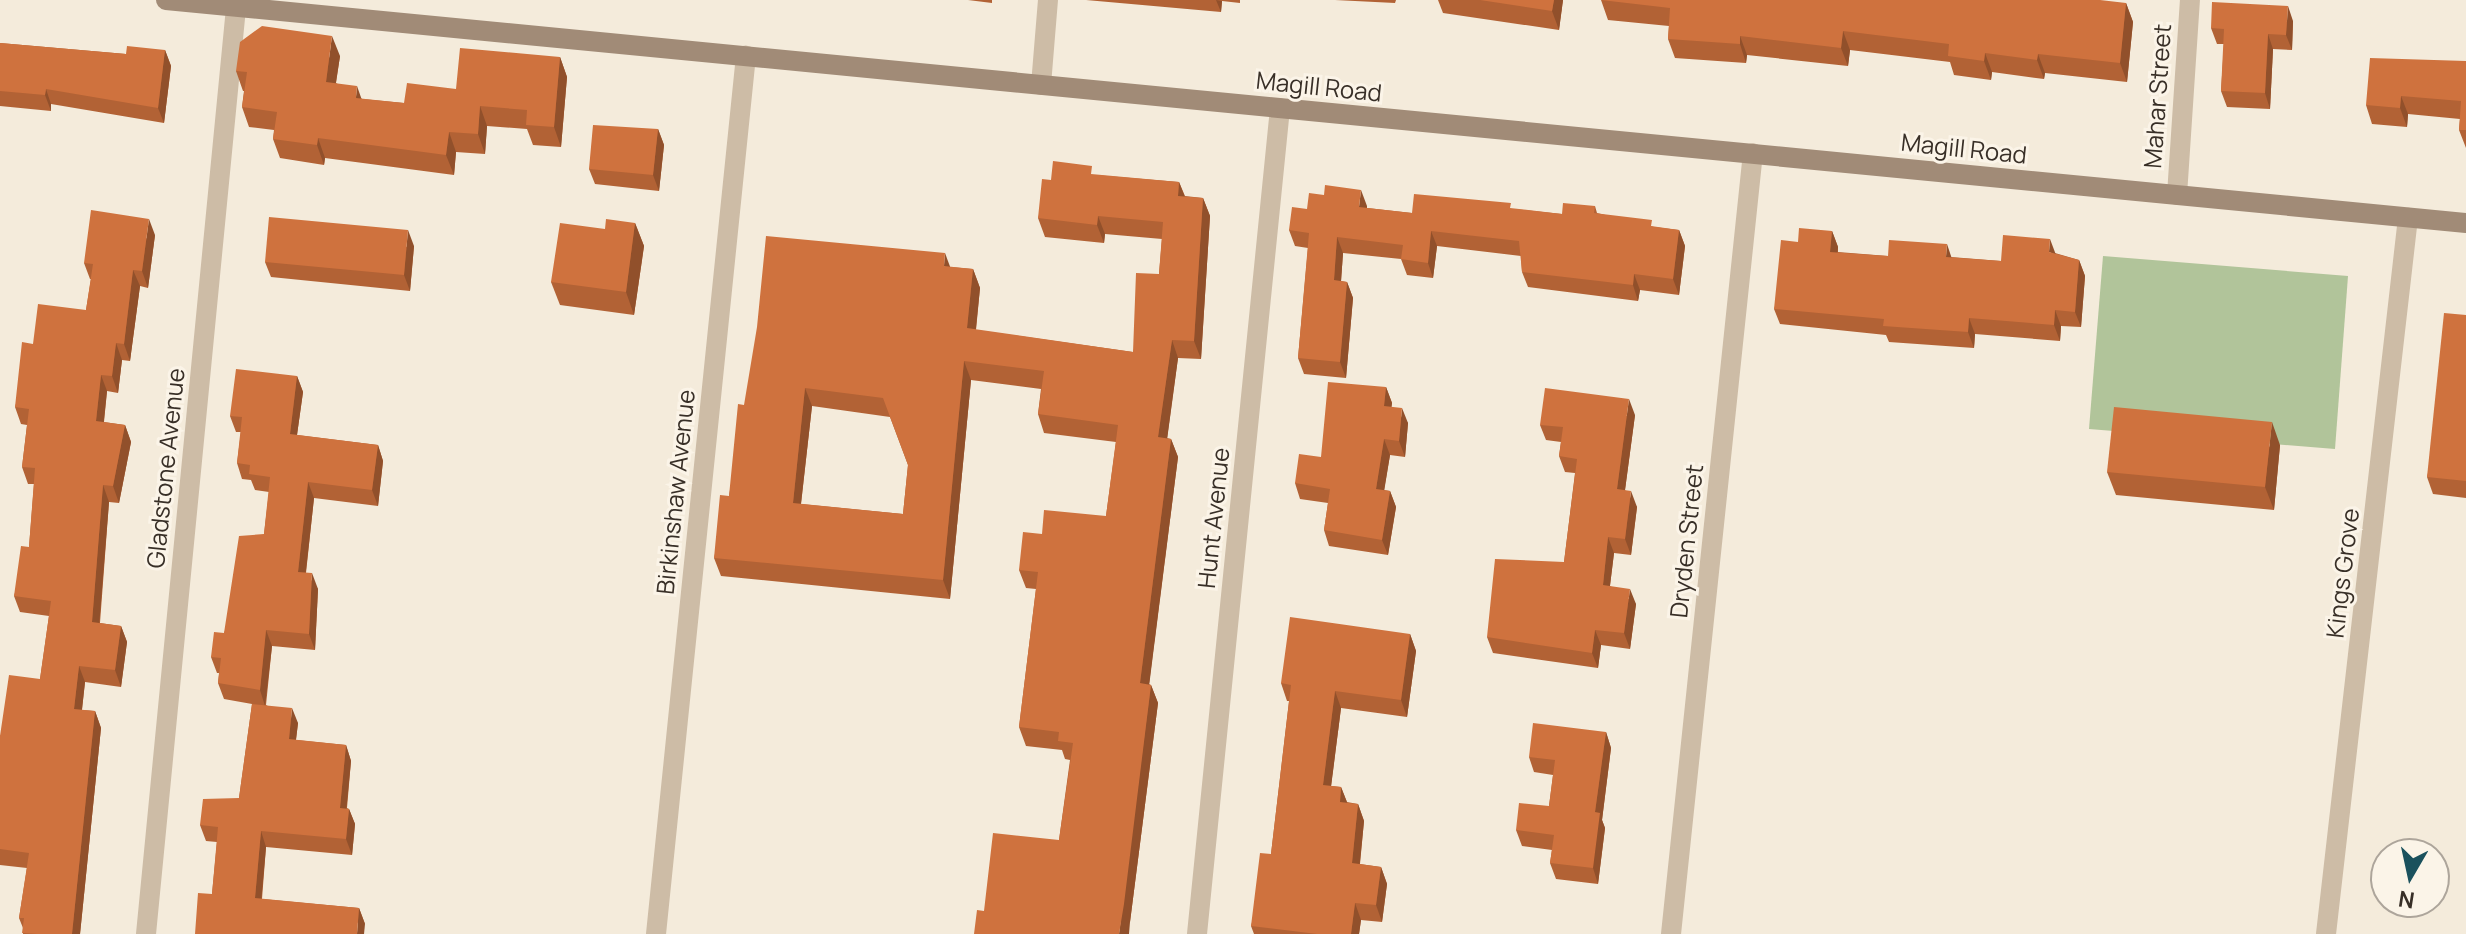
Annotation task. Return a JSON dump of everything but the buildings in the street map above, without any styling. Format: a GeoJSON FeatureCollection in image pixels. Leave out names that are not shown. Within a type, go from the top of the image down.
{"type":"FeatureCollection","features":[{"type":"Feature","properties":{"kind":"main road","name":"Magill Road"},"geometry":{"type":"LineString","coordinates":[[166,0],[2466,223]]}},
{"type":"Feature","properties":{"kind":"street"},"geometry":{"type":"LineString","coordinates":[[1041,85],[1048,0]]}},
{"type":"Feature","properties":{"kind":"street","name":"Mahar Street"},"geometry":{"type":"LineString","coordinates":[[2177,195],[2190,0]]}},
{"type":"Feature","properties":{"kind":"street","name":"Gladstone Avenue"},"geometry":{"type":"LineString","coordinates":[[146,934],[236,7]]}},
{"type":"Feature","properties":{"kind":"street","name":"Birkinshaw Avenue"},"geometry":{"type":"LineString","coordinates":[[656,934],[746,56]]}},
{"type":"Feature","properties":{"kind":"street","name":"Hunt Avenue"},"geometry":{"type":"LineString","coordinates":[[1197,934],[1280,108]]}},
{"type":"Feature","properties":{"kind":"street","name":"Dryden Street"},"geometry":{"type":"LineString","coordinates":[[1671,934],[1753,153]]}},
{"type":"Feature","properties":{"kind":"street","name":"Kings Grove"},"geometry":{"type":"LineString","coordinates":[[2326,934],[2408,218]]}},
{"type":"Feature","properties":{"kind":"green space"},"geometry":{"type":"Polygon","coordinates":[[[2103,256],[2348,276],[2335,449],[2089,429],[2103,256]]]}}]}
